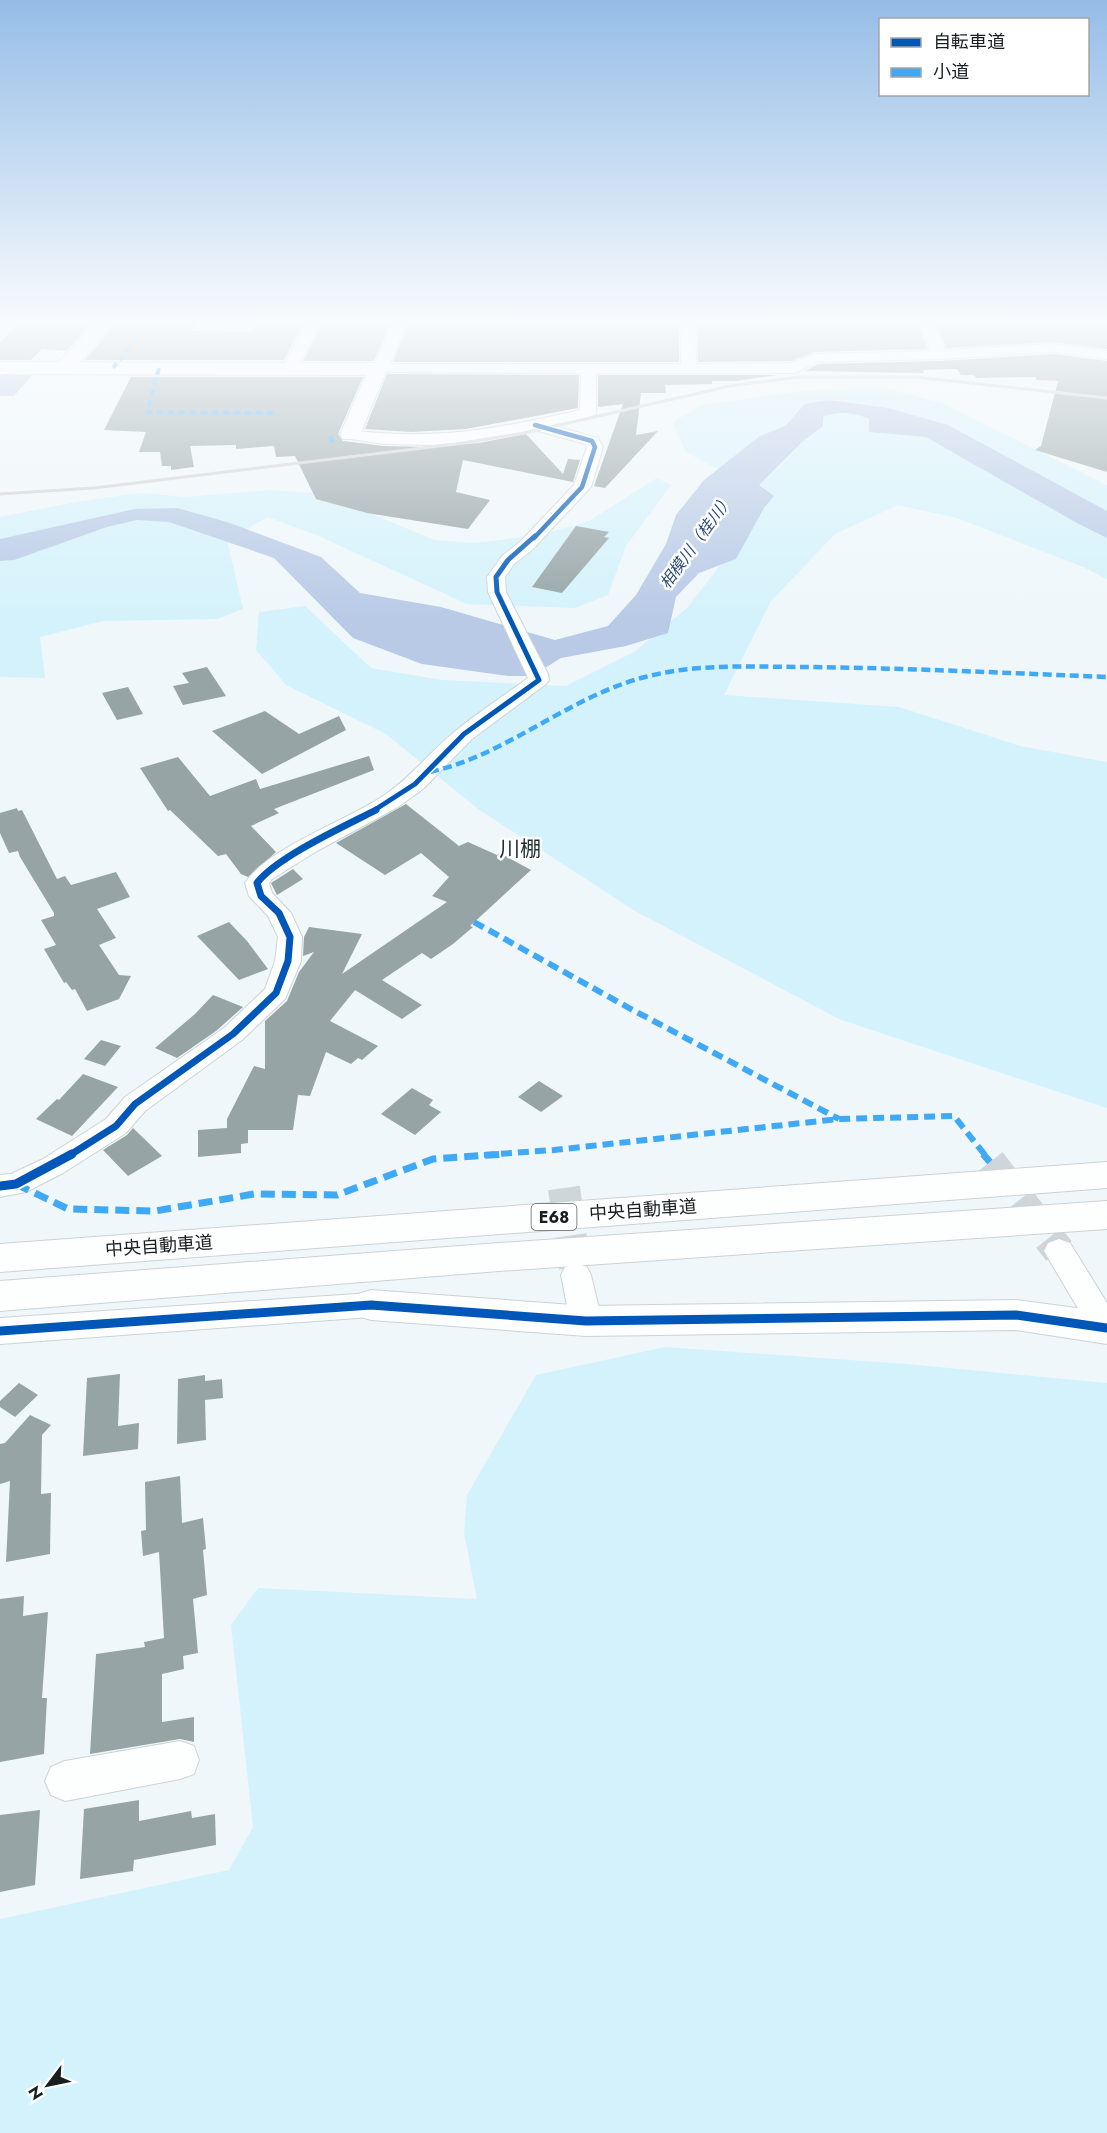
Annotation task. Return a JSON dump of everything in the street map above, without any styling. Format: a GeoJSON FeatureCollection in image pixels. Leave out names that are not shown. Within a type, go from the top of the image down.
{"type":"FeatureCollection","features":[{"type":"Feature","properties":{"kind":"main road"},"geometry":{"type":"LineString","coordinates":[[350,435],[357,420]]}},
{"type":"Feature","properties":{"kind":"main road","name":"中央自動車道"},"geometry":{"type":"LineString","coordinates":[[0,1258],[1107,1175]]}},
{"type":"Feature","properties":{"kind":"main road","name":"中央自動車道"},"geometry":{"type":"LineString","coordinates":[[0,1296],[499,1257],[1107,1215]]}},
{"type":"Feature","properties":{"kind":"main road"},"geometry":{"type":"LineString","coordinates":[[1010,1223],[1107,1226]]}},
{"type":"Feature","properties":{"kind":"main road"},"geometry":{"type":"LineString","coordinates":[[371,1305],[586,1321],[1016,1315],[1106,1328]]}},
{"type":"Feature","properties":{"kind":"street"},"geometry":{"type":"LineString","coordinates":[[350,435],[388,439],[443,440],[559,420]]}},
{"type":"Feature","properties":{"kind":"street"},"geometry":{"type":"LineString","coordinates":[[0,1186],[16,1184],[53,1167],[116,1126],[135,1104],[232,1034],[276,993],[288,961],[290,937],[279,914],[261,896],[257,883],[264,874],[319,840],[378,810],[415,784],[464,734],[536,683],[538,674],[497,591],[496,577],[508,560],[526,546],[582,487],[595,447],[592,441],[535,425]]}},
{"type":"Feature","properties":{"kind":"street"},"geometry":{"type":"LineString","coordinates":[[1059,1251],[1106,1328]]}},
{"type":"Feature","properties":{"kind":"street"},"geometry":{"type":"LineString","coordinates":[[576,1275],[586,1321]]}},
{"type":"Feature","properties":{"kind":"street"},"geometry":{"type":"LineString","coordinates":[[0,1331],[371,1305]]}},
{"type":"Feature","properties":{"kind":"street"},"geometry":{"type":"LineString","coordinates":[[65,1781],[180,1760]]}},
{"type":"Feature","properties":{"kind":"shaded area"},"geometry":{"type":"Polygon","coordinates":[[[677,420],[974,420],[1107,485],[1107,579],[1083,567],[957,518],[898,505],[835,534],[771,601],[724,695],[899,707],[1020,746],[1107,762],[1107,1108],[839,1019],[635,911],[478,809],[386,734],[286,685],[256,650],[259,612],[305,606],[371,668],[442,680],[566,686],[634,652],[687,608],[742,537],[751,489],[685,451],[673,422],[677,420]]]}},
{"type":"Feature","properties":{"kind":"shaded area"},"geometry":{"type":"Polygon","coordinates":[[[657,478],[671,485],[626,546],[608,595],[575,608],[467,604],[321,537],[268,517],[227,540],[243,609],[217,619],[103,621],[40,637],[45,678],[0,677],[0,517],[76,502],[140,493],[185,497],[271,490],[323,494],[435,540],[475,543],[539,535],[589,521],[657,478]]]}},
{"type":"Feature","properties":{"kind":"shaded area"},"geometry":{"type":"Polygon","coordinates":[[[665,1347],[906,1364],[1107,1383],[1107,2133],[0,2133],[0,1919],[229,1870],[253,1827],[231,1625],[258,1588],[477,1599],[464,1533],[467,1495],[536,1375],[665,1347]]]}},
{"type":"Feature","properties":{"kind":"water","name":"相模川（桂川）"},"geometry":{"type":"Polygon","coordinates":[[[791,420],[823,420],[823,426],[803,441],[759,485],[774,496],[764,508],[736,559],[699,573],[676,597],[668,633],[626,646],[561,658],[532,676],[508,676],[422,664],[353,638],[274,558],[169,522],[137,520],[107,527],[14,560],[0,561],[0,539],[135,509],[177,508],[227,522],[321,557],[360,593],[441,607],[555,640],[608,626],[636,595],[666,544],[676,515],[704,480],[760,436],[785,426],[791,420]]]}},
{"type":"Feature","properties":{"kind":"water"},"geometry":{"type":"Polygon","coordinates":[[[869,420],[929,420],[948,425],[1107,511],[1107,538],[926,437],[869,432],[869,420]]]}},
{"type":"Feature","properties":{"kind":"building"},"geometry":{"type":"Polygon","coordinates":[[[109,420],[344,420],[338,434],[343,441],[384,446],[430,447],[479,443],[526,434],[563,474],[568,459],[580,460],[573,482],[463,460],[456,492],[490,500],[468,529],[367,513],[316,499],[295,456],[276,457],[274,446],[236,449],[236,445],[190,446],[194,467],[171,470],[171,466],[162,466],[160,452],[139,452],[146,432],[104,430],[109,420]]]}},
{"type":"Feature","properties":{"kind":"building"},"geometry":{"type":"Polygon","coordinates":[[[369,420],[516,420],[466,429],[411,432],[365,429],[369,420]]]}},
{"type":"Feature","properties":{"kind":"building"},"geometry":{"type":"Polygon","coordinates":[[[618,420],[638,420],[636,435],[658,431],[605,488],[594,486],[618,420]]]}},
{"type":"Feature","properties":{"kind":"building"},"geometry":{"type":"Polygon","coordinates":[[[1048,420],[1107,420],[1107,472],[1035,450],[1041,446],[1048,420]]]}},
{"type":"Feature","properties":{"kind":"building"},"geometry":{"type":"Polygon","coordinates":[[[576,526],[609,532],[604,537],[609,538],[562,593],[532,587],[576,526]]]}},
{"type":"Feature","properties":{"kind":"building"},"geometry":{"type":"Polygon","coordinates":[[[207,667],[226,696],[183,705],[173,686],[189,683],[182,673],[207,667]]]}},
{"type":"Feature","properties":{"kind":"building"},"geometry":{"type":"Polygon","coordinates":[[[128,687],[143,714],[117,720],[102,693],[128,687]]]}},
{"type":"Feature","properties":{"kind":"building"},"geometry":{"type":"Polygon","coordinates":[[[265,711],[299,734],[339,716],[346,730],[262,774],[212,731],[265,711]]]}},
{"type":"Feature","properties":{"kind":"building"},"geometry":{"type":"Polygon","coordinates":[[[369,756],[374,770],[274,809],[279,813],[251,826],[276,852],[248,877],[241,874],[226,854],[218,856],[170,810],[168,811],[140,768],[178,757],[210,796],[256,779],[260,789],[369,756]]]}},
{"type":"Feature","properties":{"kind":"building"},"geometry":{"type":"Polygon","coordinates":[[[406,804],[459,846],[468,842],[497,855],[500,853],[531,870],[453,944],[431,959],[422,953],[382,980],[422,1005],[402,1019],[355,990],[330,1021],[378,1046],[362,1060],[358,1058],[351,1064],[326,1052],[310,1096],[298,1095],[293,1130],[248,1130],[248,1143],[241,1144],[241,1153],[198,1157],[198,1130],[227,1128],[227,1119],[254,1066],[265,1069],[265,1021],[287,1001],[299,972],[314,952],[303,956],[304,937],[309,927],[362,934],[342,974],[447,902],[432,896],[449,877],[421,853],[385,875],[336,843],[406,804]]]}},
{"type":"Feature","properties":{"kind":"building"},"geometry":{"type":"Polygon","coordinates":[[[17,808],[18,811],[22,810],[57,879],[65,876],[71,885],[116,872],[130,897],[97,909],[116,938],[99,945],[119,975],[131,976],[119,999],[87,1011],[75,989],[72,990],[66,982],[64,983],[44,949],[56,945],[41,920],[54,916],[54,913],[18,851],[9,853],[0,833],[0,813],[17,808]]]}},
{"type":"Feature","properties":{"kind":"building"},"geometry":{"type":"Polygon","coordinates":[[[293,869],[303,879],[277,895],[271,883],[293,869]]]}},
{"type":"Feature","properties":{"kind":"building"},"geometry":{"type":"Polygon","coordinates":[[[229,922],[268,969],[239,980],[197,936],[229,922]]]}},
{"type":"Feature","properties":{"kind":"building"},"geometry":{"type":"Polygon","coordinates":[[[213,995],[243,1007],[216,1031],[177,1058],[155,1048],[195,1014],[213,995]]]}},
{"type":"Feature","properties":{"kind":"building"},"geometry":{"type":"Polygon","coordinates":[[[101,1040],[121,1046],[105,1066],[84,1059],[101,1040]]]}},
{"type":"Feature","properties":{"kind":"building"},"geometry":{"type":"Polygon","coordinates":[[[83,1074],[118,1087],[72,1136],[36,1119],[57,1099],[59,1100],[83,1074]]]}},
{"type":"Feature","properties":{"kind":"building"},"geometry":{"type":"Polygon","coordinates":[[[539,1081],[563,1096],[541,1112],[518,1097],[539,1081]]]}},
{"type":"Feature","properties":{"kind":"building"},"geometry":{"type":"Polygon","coordinates":[[[412,1088],[433,1100],[429,1105],[441,1112],[415,1135],[381,1114],[412,1088]]]}},
{"type":"Feature","properties":{"kind":"building"},"geometry":{"type":"Polygon","coordinates":[[[133,1128],[162,1156],[128,1176],[103,1150],[127,1135],[133,1128]]]}},
{"type":"Feature","properties":{"kind":"building"},"geometry":{"type":"Polygon","coordinates":[[[120,1374],[118,1426],[139,1423],[138,1449],[83,1456],[87,1378],[120,1374]]]}},
{"type":"Feature","properties":{"kind":"building"},"geometry":{"type":"Polygon","coordinates":[[[205,1375],[205,1381],[222,1379],[223,1398],[205,1400],[206,1440],[177,1444],[178,1379],[205,1375]]]}},
{"type":"Feature","properties":{"kind":"building"},"geometry":{"type":"Polygon","coordinates":[[[19,1383],[38,1395],[15,1417],[0,1407],[0,1401],[19,1383]]]}},
{"type":"Feature","properties":{"kind":"building"},"geometry":{"type":"Polygon","coordinates":[[[30,1415],[51,1425],[42,1435],[41,1494],[51,1493],[50,1554],[6,1562],[10,1481],[0,1484],[0,1444],[5,1443],[30,1415]]]}},
{"type":"Feature","properties":{"kind":"building"},"geometry":{"type":"Polygon","coordinates":[[[180,1476],[182,1523],[203,1518],[207,1595],[193,1599],[198,1653],[183,1656],[184,1669],[162,1674],[162,1722],[194,1717],[194,1742],[180,1739],[90,1754],[96,1654],[145,1647],[144,1642],[164,1638],[159,1552],[143,1556],[141,1531],[146,1530],[145,1482],[180,1476]]]}},
{"type":"Feature","properties":{"kind":"building"},"geometry":{"type":"Polygon","coordinates":[[[24,1596],[23,1616],[48,1612],[42,1698],[47,1698],[44,1754],[0,1762],[0,1599],[24,1596]]]}},
{"type":"Feature","properties":{"kind":"building"},"geometry":{"type":"Polygon","coordinates":[[[139,1800],[139,1821],[191,1811],[192,1818],[215,1814],[216,1845],[134,1860],[133,1871],[80,1879],[84,1809],[139,1800]]]}},
{"type":"Feature","properties":{"kind":"building"},"geometry":{"type":"Polygon","coordinates":[[[40,1810],[35,1885],[0,1892],[0,1815],[40,1810]]]}},
{"type":"Feature","properties":{"kind":"tunnel"},"geometry":{"type":"LineString","coordinates":[[990,1162],[1059,1251]]}},
{"type":"Feature","properties":{"kind":"tunnel"},"geometry":{"type":"LineString","coordinates":[[564,1188],[576,1274]]}},
{"type":"Feature","properties":{"kind":"railway"},"geometry":{"type":"LineString","coordinates":[[0,494],[94,488],[456,444],[524,433],[583,420]]}},
{"type":"Feature","properties":{"kind":"marked path"},"geometry":{"type":"LineString","coordinates":[[330,436],[334,444]]}},
{"type":"Feature","properties":{"kind":"marked path"},"geometry":{"type":"LineString","coordinates":[[430,772],[457,766],[476,758],[600,692],[644,677],[682,670],[740,667],[837,667],[1107,677]]}},
{"type":"Feature","properties":{"kind":"marked path"},"geometry":{"type":"LineString","coordinates":[[474,922],[629,1008],[839,1119]]}},
{"type":"Feature","properties":{"kind":"marked path"},"geometry":{"type":"LineString","coordinates":[[16,1184],[68,1209],[155,1211],[254,1194],[337,1195],[433,1159],[554,1150],[839,1119],[954,1116],[990,1162]]}},
{"type":"Feature","properties":{"kind":"cycle path"},"geometry":{"type":"LineString","coordinates":[[0,1186],[16,1184],[53,1166],[116,1126],[135,1104],[233,1034],[276,993],[288,961],[290,937],[279,913],[261,896],[257,883],[264,874],[309,846],[390,802],[415,784],[464,734],[539,680],[497,592],[496,577],[508,560],[526,546],[582,487],[595,447],[592,441],[535,425]]}},
{"type":"Feature","properties":{"kind":"cycle path"},"geometry":{"type":"LineString","coordinates":[[0,1331],[371,1305],[586,1321],[1016,1315],[1107,1328]]}},
{"type":"Feature","properties":{"kind":"district","name":"川棚"},"geometry":{"type":"Point","coordinates":[520,849]}}]}
